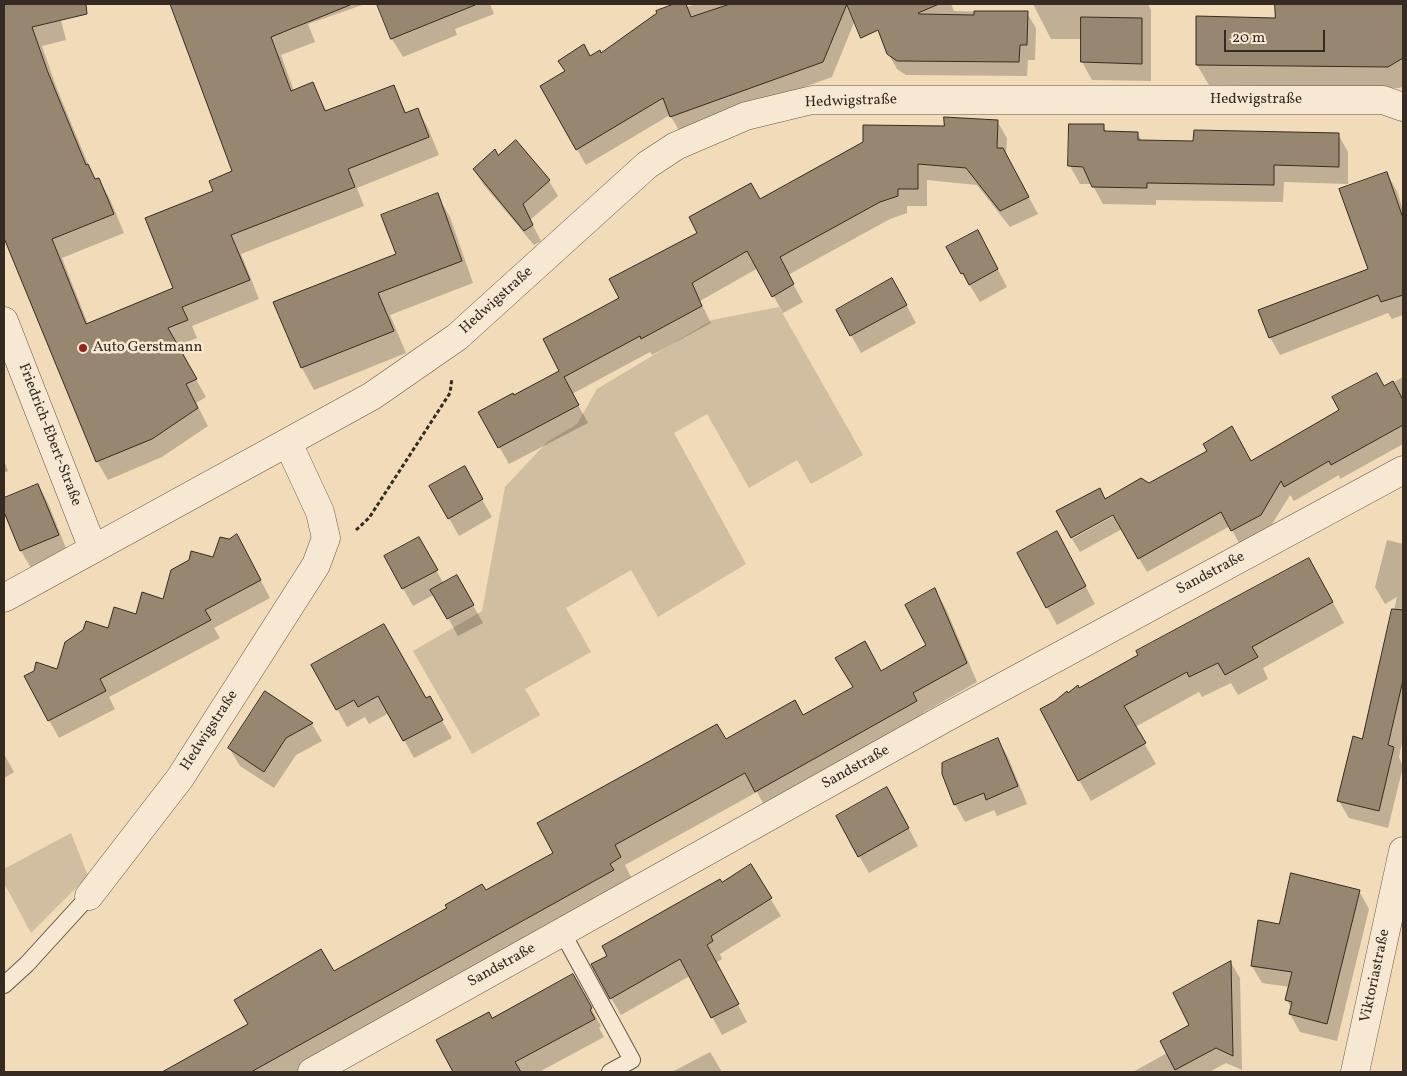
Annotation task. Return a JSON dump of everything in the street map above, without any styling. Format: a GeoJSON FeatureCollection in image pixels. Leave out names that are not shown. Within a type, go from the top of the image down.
{"type":"FeatureCollection","features":[{"type":"Feature","properties":{"kind":"street","name":"Hedwigstraße"},"geometry":{"type":"LineString","coordinates":[[4,598],[372,396],[457,337],[647,165],[676,146],[746,116],[812,100],[1383,100],[1403,107]]}},
{"type":"Feature","properties":{"kind":"street","name":"Friedrich-Ebert-Straße"},"geometry":{"type":"LineString","coordinates":[[4,321],[93,549]]}},
{"type":"Feature","properties":{"kind":"street","name":"Hedwigstraße"},"geometry":{"type":"LineString","coordinates":[[90,896],[180,778],[316,565],[326,538],[320,512],[288,443]]}},
{"type":"Feature","properties":{"kind":"street","name":"Sandstraße"},"geometry":{"type":"LineString","coordinates":[[312,1072],[953,713],[1403,470]]}},
{"type":"Feature","properties":{"kind":"street","name":"Viktoriastraße"},"geometry":{"type":"LineString","coordinates":[[1355,1072],[1403,851]]}},
{"type":"Feature","properties":{"kind":"lane","name":"Hedwigstraße"},"geometry":{"type":"LineString","coordinates":[[4,985],[27,964],[90,896]]}},
{"type":"Feature","properties":{"kind":"lane"},"geometry":{"type":"LineString","coordinates":[[562,932],[632,1060],[610,1072]]}},
{"type":"Feature","properties":{"kind":"path"},"geometry":{"type":"LineString","coordinates":[[316,565],[369,518],[450,393],[457,337]]}},
{"type":"Feature","properties":{"kind":"shaded area"},"geometry":{"type":"Polygon","coordinates":[[[779,307],[863,455],[811,484],[797,460],[749,488],[707,414],[674,433],[746,564],[658,617],[631,570],[566,608],[591,652],[525,689],[540,715],[472,754],[413,651],[482,611],[505,487],[547,442],[577,424],[597,389],[712,320],[779,307]]]}},
{"type":"Feature","properties":{"kind":"shaded area"},"geometry":{"type":"Polygon","coordinates":[[[71,833],[88,876],[31,933],[4,883],[4,869],[71,833]]]}},
{"type":"Feature","properties":{"kind":"building"},"geometry":{"type":"Polygon","coordinates":[[[4,4],[86,4],[87,14],[32,27],[47,70],[86,165],[88,164],[95,179],[99,178],[114,214],[52,239],[86,324],[173,288],[145,218],[213,191],[209,181],[232,171],[170,4],[350,4],[271,37],[291,91],[313,82],[325,111],[394,85],[405,113],[418,108],[429,137],[348,169],[355,187],[231,235],[250,280],[182,307],[188,320],[168,328],[197,379],[186,384],[198,408],[152,439],[96,462],[4,238],[4,4]]]}},
{"type":"Feature","properties":{"kind":"building"},"geometry":{"type":"Polygon","coordinates":[[[377,4],[475,4],[475,5],[391,39],[377,4]]]}},
{"type":"Feature","properties":{"kind":"building"},"geometry":{"type":"Polygon","coordinates":[[[674,4],[686,4],[691,17],[730,4],[847,4],[823,62],[670,117],[663,98],[576,150],[540,86],[565,71],[558,61],[584,44],[590,56],[600,50],[601,53],[657,13],[656,11],[674,4]]]}},
{"type":"Feature","properties":{"kind":"building"},"geometry":{"type":"Polygon","coordinates":[[[847,4],[939,4],[919,14],[974,15],[974,11],[1028,11],[1027,45],[1020,45],[1019,62],[897,61],[887,54],[878,30],[861,38],[847,4]]]}},
{"type":"Feature","properties":{"kind":"building"},"geometry":{"type":"Polygon","coordinates":[[[1275,4],[1403,4],[1403,58],[1388,67],[1196,65],[1196,16],[1275,18],[1275,4]]]}},
{"type":"Feature","properties":{"kind":"building"},"geometry":{"type":"Polygon","coordinates":[[[1081,17],[1142,18],[1142,64],[1081,62],[1081,17]]]}},
{"type":"Feature","properties":{"kind":"building"},"geometry":{"type":"Polygon","coordinates":[[[944,117],[998,120],[997,148],[1003,148],[1029,197],[1000,211],[966,168],[918,164],[918,189],[898,189],[898,196],[880,202],[780,257],[794,284],[772,297],[747,251],[692,283],[702,306],[641,339],[640,336],[564,377],[579,405],[498,448],[478,412],[559,371],[543,339],[619,298],[609,279],[697,233],[689,217],[751,183],[760,199],[863,142],[863,125],[944,126],[944,117]]]}},
{"type":"Feature","properties":{"kind":"building"},"geometry":{"type":"Polygon","coordinates":[[[1069,124],[1104,124],[1104,131],[1138,132],[1138,140],[1193,141],[1194,130],[1339,133],[1339,167],[1274,165],[1274,185],[1147,183],[1147,188],[1092,187],[1083,167],[1068,166],[1069,124]]]}},
{"type":"Feature","properties":{"kind":"building"},"geometry":{"type":"Polygon","coordinates":[[[516,140],[550,180],[523,204],[533,225],[524,231],[473,169],[495,149],[498,155],[516,140]]]}},
{"type":"Feature","properties":{"kind":"building"},"geometry":{"type":"Polygon","coordinates":[[[1387,172],[1403,218],[1403,295],[1381,302],[1378,295],[1269,338],[1258,310],[1368,269],[1339,189],[1387,172]]]}},
{"type":"Feature","properties":{"kind":"building"},"geometry":{"type":"Polygon","coordinates":[[[438,193],[462,261],[378,293],[394,331],[301,368],[273,302],[396,254],[381,215],[438,193]]]}},
{"type":"Feature","properties":{"kind":"building"},"geometry":{"type":"Polygon","coordinates":[[[978,230],[998,269],[969,285],[946,247],[978,230]]]}},
{"type":"Feature","properties":{"kind":"building"},"geometry":{"type":"Polygon","coordinates":[[[892,278],[907,305],[850,336],[836,310],[892,278]]]}},
{"type":"Feature","properties":{"kind":"building"},"geometry":{"type":"Polygon","coordinates":[[[1377,373],[1384,386],[1393,381],[1403,400],[1403,425],[1331,465],[1329,461],[1284,487],[1281,481],[1261,515],[1231,531],[1221,512],[1138,559],[1113,515],[1071,538],[1056,511],[1100,488],[1105,499],[1141,478],[1149,483],[1207,451],[1203,444],[1232,426],[1251,461],[1339,410],[1332,397],[1377,373]]]}},
{"type":"Feature","properties":{"kind":"building"},"geometry":{"type":"Polygon","coordinates":[[[465,466],[483,499],[448,519],[429,486],[465,466]]]}},
{"type":"Feature","properties":{"kind":"building"},"geometry":{"type":"Polygon","coordinates":[[[38,484],[59,535],[20,551],[4,512],[4,498],[38,484]]]}},
{"type":"Feature","properties":{"kind":"building"},"geometry":{"type":"Polygon","coordinates":[[[1057,531],[1086,586],[1046,608],[1017,553],[1057,531]]]}},
{"type":"Feature","properties":{"kind":"building"},"geometry":{"type":"Polygon","coordinates":[[[237,534],[261,580],[205,610],[211,620],[100,679],[106,691],[48,721],[24,676],[34,671],[36,662],[57,669],[65,642],[83,630],[86,621],[108,628],[114,607],[136,614],[142,592],[163,599],[171,570],[189,560],[191,551],[213,557],[220,537],[229,539],[237,534]]]}},
{"type":"Feature","properties":{"kind":"building"},"geometry":{"type":"Polygon","coordinates":[[[419,537],[438,570],[402,589],[384,556],[419,537]]]}},
{"type":"Feature","properties":{"kind":"building"},"geometry":{"type":"Polygon","coordinates":[[[1309,558],[1333,602],[1252,647],[1258,657],[1225,675],[1218,663],[1189,677],[1187,672],[1124,706],[1146,743],[1078,781],[1040,709],[1055,701],[1067,691],[1068,693],[1078,685],[1079,688],[1138,655],[1136,651],[1309,558]]]}},
{"type":"Feature","properties":{"kind":"building"},"geometry":{"type":"Polygon","coordinates":[[[457,575],[474,605],[447,619],[430,590],[457,575]]]}},
{"type":"Feature","properties":{"kind":"building"},"geometry":{"type":"Polygon","coordinates":[[[935,588],[967,663],[913,693],[917,701],[755,792],[745,773],[615,845],[621,857],[610,864],[614,870],[251,1072],[162,1072],[248,1024],[234,1000],[321,949],[334,971],[447,908],[445,905],[482,884],[486,890],[553,853],[537,823],[717,724],[726,739],[795,700],[803,715],[853,687],[835,658],[865,641],[881,671],[926,645],[905,605],[935,588]]]}},
{"type":"Feature","properties":{"kind":"building"},"geometry":{"type":"Polygon","coordinates":[[[1392,609],[1403,610],[1403,680],[1388,745],[1394,747],[1379,811],[1337,801],[1353,736],[1362,739],[1392,609]]]}},
{"type":"Feature","properties":{"kind":"building"},"geometry":{"type":"Polygon","coordinates":[[[384,624],[426,698],[430,696],[443,720],[403,741],[378,696],[358,707],[354,700],[336,710],[311,665],[384,624]]]}},
{"type":"Feature","properties":{"kind":"building"},"geometry":{"type":"Polygon","coordinates":[[[265,691],[313,723],[286,738],[264,772],[228,748],[265,691]]]}},
{"type":"Feature","properties":{"kind":"building"},"geometry":{"type":"Polygon","coordinates":[[[998,738],[1018,786],[986,800],[984,793],[954,805],[942,774],[942,763],[998,738]]]}},
{"type":"Feature","properties":{"kind":"building"},"geometry":{"type":"Polygon","coordinates":[[[887,787],[909,828],[858,857],[836,816],[887,787]]]}},
{"type":"Feature","properties":{"kind":"building"},"geometry":{"type":"Polygon","coordinates":[[[751,864],[772,898],[711,936],[713,941],[707,945],[739,1004],[711,1018],[680,959],[610,999],[591,964],[607,956],[602,946],[720,879],[722,882],[751,864]]]}},
{"type":"Feature","properties":{"kind":"building"},"geometry":{"type":"Polygon","coordinates":[[[1291,873],[1360,890],[1327,1024],[1289,1014],[1292,1002],[1285,1000],[1292,972],[1251,966],[1258,920],[1279,924],[1291,873]]]}},
{"type":"Feature","properties":{"kind":"building"},"geometry":{"type":"Polygon","coordinates":[[[1231,961],[1233,1056],[1216,1048],[1175,1070],[1160,1041],[1189,1025],[1173,993],[1231,961]]]}},
{"type":"Feature","properties":{"kind":"building"},"geometry":{"type":"Polygon","coordinates":[[[573,974],[592,1008],[590,1010],[595,1019],[515,1062],[521,1072],[453,1072],[436,1040],[489,1012],[492,1018],[573,974]]]}},
{"type":"Feature","properties":{"kind":"place","name":"Auto Gerstmann"},"geometry":{"type":"Point","coordinates":[83,348]}}]}
